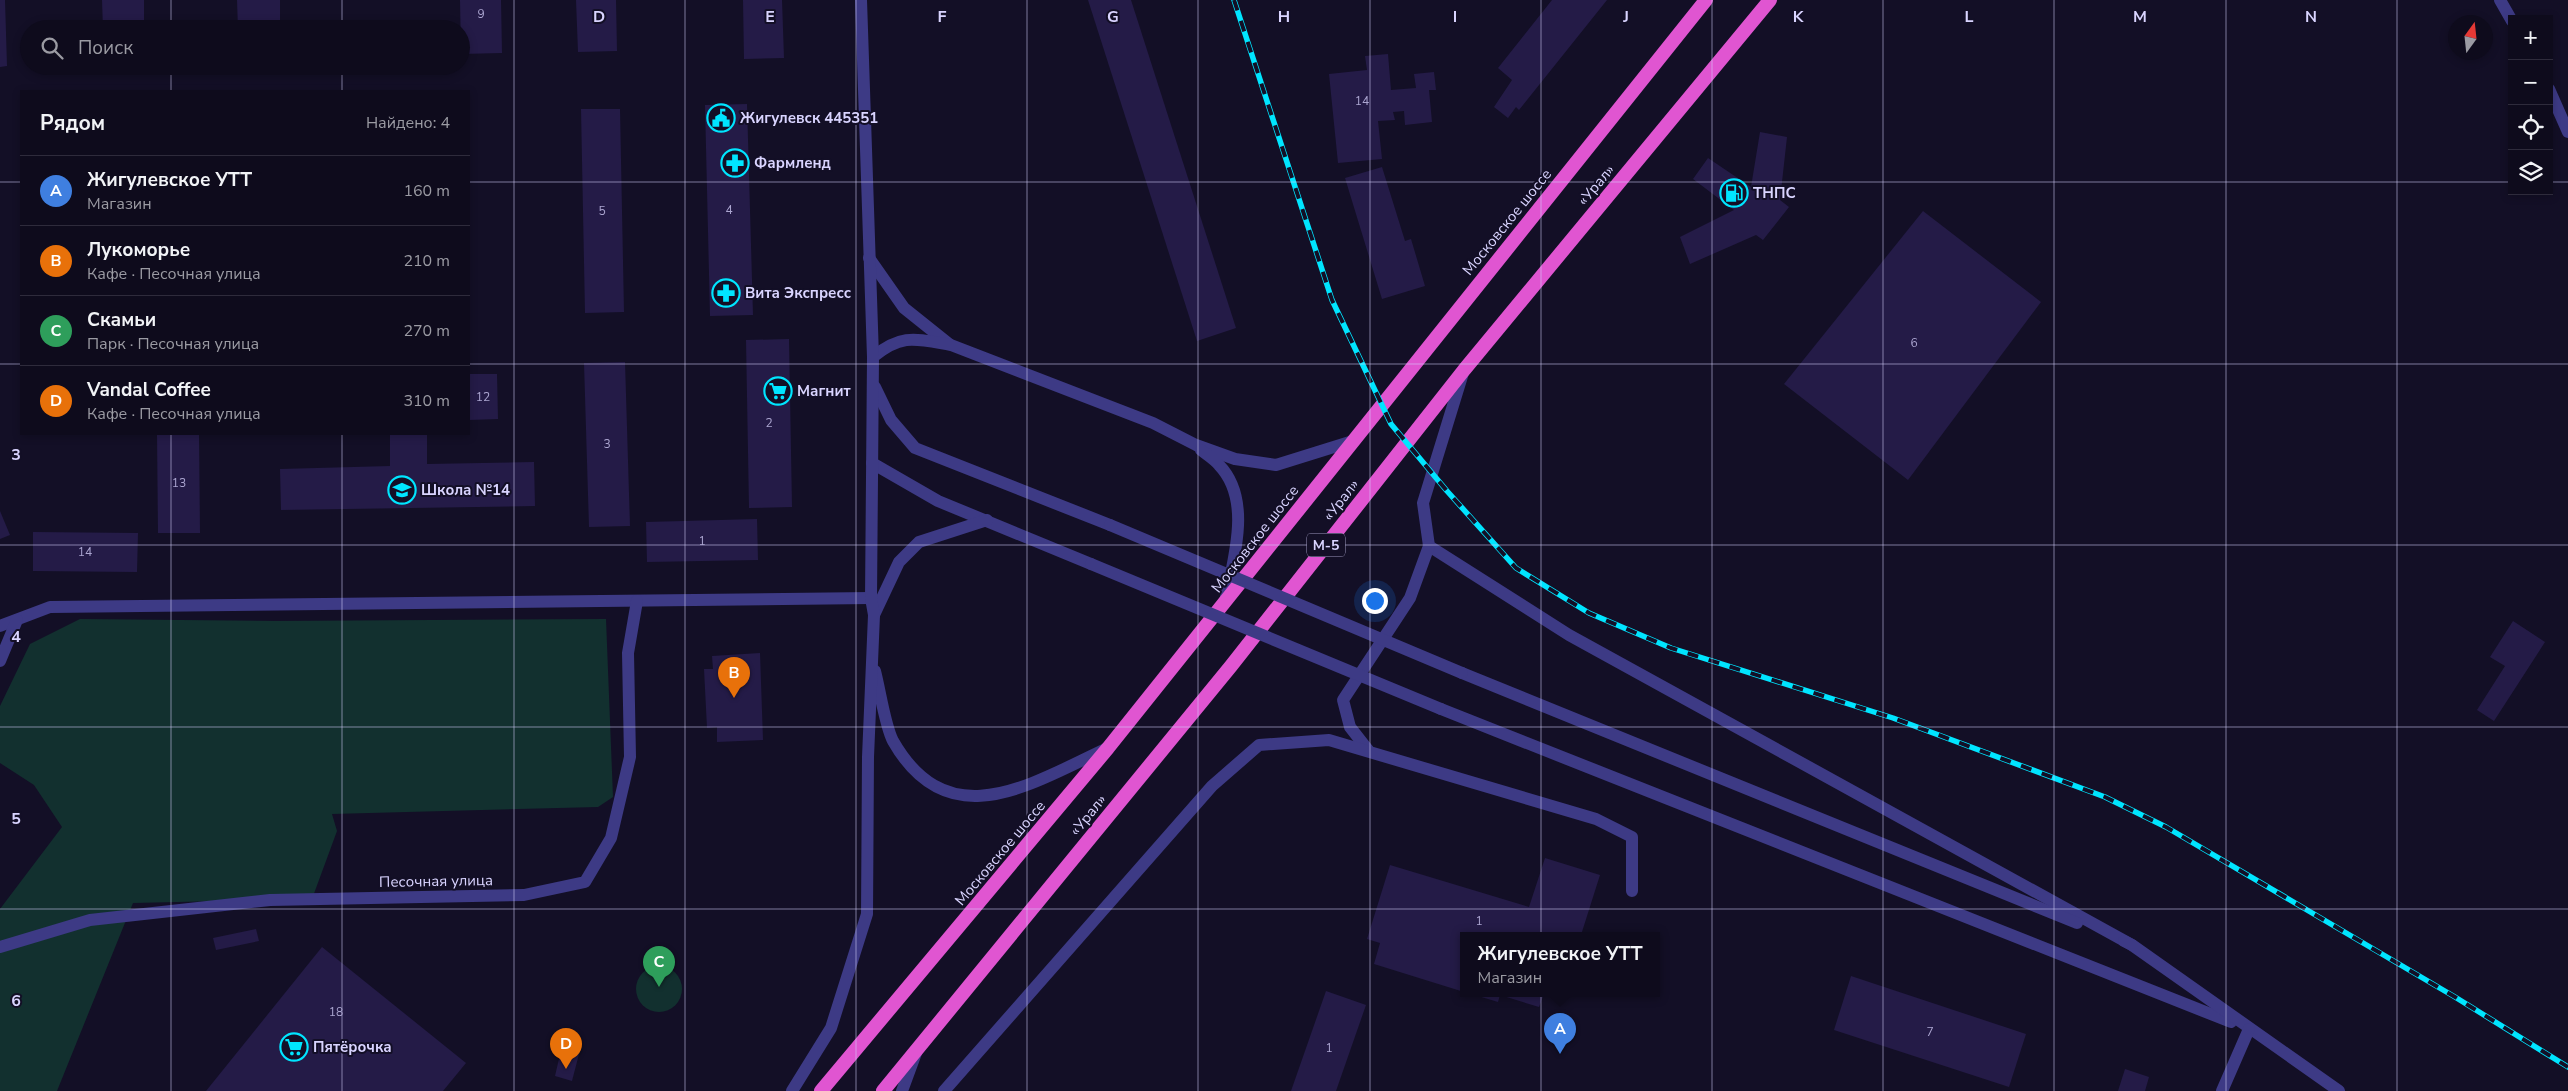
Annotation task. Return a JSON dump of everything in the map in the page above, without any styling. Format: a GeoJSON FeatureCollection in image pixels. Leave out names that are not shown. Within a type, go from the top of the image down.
{"type":"FeatureCollection","features":[{"type":"Feature","properties":{"kind":"highway","name":"Московское шоссе"},"geometry":{"type":"LineString","coordinates":[[821,1091],[1108,748],[1706,0]]}},
{"type":"Feature","properties":{"kind":"highway","name":"«Урал»"},"geometry":{"type":"LineString","coordinates":[[883,1091],[1230,666],[1464,370],[1770,0]]}},
{"type":"Feature","properties":{"kind":"street"},"geometry":{"type":"LineString","coordinates":[[792,1091],[830,1028],[867,914],[871,657],[874,615],[871,598],[873,358],[868,257],[861,0]]}},
{"type":"Feature","properties":{"kind":"street"},"geometry":{"type":"LineString","coordinates":[[2500,0],[2509,15]]}},
{"type":"Feature","properties":{"kind":"street"},"geometry":{"type":"LineString","coordinates":[[2553,98],[2568,132]]}},
{"type":"Feature","properties":{"kind":"street"},"geometry":{"type":"LineString","coordinates":[[868,257],[904,308],[950,345]]}},
{"type":"Feature","properties":{"kind":"street"},"geometry":{"type":"LineString","coordinates":[[873,358],[890,343],[916,340],[950,345],[1153,423],[1196,445],[1235,459],[1276,465],[1353,441]]}},
{"type":"Feature","properties":{"kind":"street"},"geometry":{"type":"LineString","coordinates":[[1368,750],[1350,727],[1343,700],[1410,598],[1429,546],[1423,502],[1464,370]]}},
{"type":"Feature","properties":{"kind":"street"},"geometry":{"type":"LineString","coordinates":[[872,380],[891,420],[915,448],[1110,525],[1462,673],[2132,945]]}},
{"type":"Feature","properties":{"kind":"street"},"geometry":{"type":"LineString","coordinates":[[1196,445],[1220,466],[1235,493],[1239,532],[1225,602]]}},
{"type":"Feature","properties":{"kind":"street"},"geometry":{"type":"LineString","coordinates":[[872,463],[938,501],[1441,709],[2250,1030]]}},
{"type":"Feature","properties":{"kind":"street"},"geometry":{"type":"LineString","coordinates":[[874,615],[899,562],[919,542],[987,520]]}},
{"type":"Feature","properties":{"kind":"street"},"geometry":{"type":"LineString","coordinates":[[1429,546],[1569,635],[2132,945],[2339,1091]]}},
{"type":"Feature","properties":{"kind":"street"},"geometry":{"type":"LineString","coordinates":[[0,626],[50,608],[871,598]]}},
{"type":"Feature","properties":{"kind":"street","name":"Песочная улица"},"geometry":{"type":"LineString","coordinates":[[0,947],[90,920],[270,900],[524,895],[585,882],[611,838],[630,757],[628,653],[637,601]]}},
{"type":"Feature","properties":{"kind":"street"},"geometry":{"type":"LineString","coordinates":[[0,661],[17,620]]}},
{"type":"Feature","properties":{"kind":"street"},"geometry":{"type":"LineString","coordinates":[[871,657],[892,740],[917,775],[953,795],[994,796],[1026,786],[1108,748]]}},
{"type":"Feature","properties":{"kind":"street"},"geometry":{"type":"LineString","coordinates":[[944,1091],[1212,786],[1259,745],[1329,740],[1596,819],[1632,837],[1632,891]]}},
{"type":"Feature","properties":{"kind":"street"},"geometry":{"type":"LineString","coordinates":[[2222,1091],[2250,1030]]}},
{"type":"Feature","properties":{"kind":"street"},"geometry":{"type":"LineString","coordinates":[[902,1091],[916,1051]]}},
{"type":"Feature","properties":{"kind":"green space"},"geometry":{"type":"Polygon","coordinates":[[[80,619],[276,621],[606,619],[613,797],[598,807],[332,814],[337,831],[312,899],[133,903],[57,1091],[0,1091],[0,909],[62,827],[34,785],[0,763],[0,706],[30,644],[80,619]]]}},
{"type":"Feature","properties":{"kind":"green space"},"geometry":{"type":"Polygon","coordinates":[[[659,966],[672,970],[678,976],[682,989],[678,1002],[672,1008],[659,1012],[646,1008],[640,1002],[636,989],[640,976],[646,970],[659,966]]]}},
{"type":"Feature","properties":{"kind":"building"},"geometry":{"type":"Polygon","coordinates":[[[0,0],[5,0],[7,66],[0,67],[0,0]]]}},
{"type":"Feature","properties":{"kind":"building"},"geometry":{"type":"Polygon","coordinates":[[[102,0],[144,0],[144,20],[103,20],[102,0]]]}},
{"type":"Feature","properties":{"kind":"building"},"geometry":{"type":"Polygon","coordinates":[[[237,0],[280,0],[280,20],[238,20],[237,0]]]}},
{"type":"Feature","properties":{"kind":"building"},"geometry":{"type":"Polygon","coordinates":[[[460,0],[501,0],[502,53],[470,54],[470,20],[460,20],[460,0]]]}},
{"type":"Feature","properties":{"kind":"building"},"geometry":{"type":"Polygon","coordinates":[[[576,0],[616,0],[617,51],[578,52],[576,0]]]}},
{"type":"Feature","properties":{"kind":"building"},"geometry":{"type":"Polygon","coordinates":[[[743,0],[782,0],[784,58],[744,59],[743,0]]]}},
{"type":"Feature","properties":{"kind":"building"},"geometry":{"type":"Polygon","coordinates":[[[1088,0],[1131,0],[1236,328],[1197,341],[1088,0]]]}},
{"type":"Feature","properties":{"kind":"building"},"geometry":{"type":"Polygon","coordinates":[[[1552,0],[1607,0],[1519,110],[1516,107],[1508,118],[1494,107],[1512,80],[1498,68],[1552,0]]]}},
{"type":"Feature","properties":{"kind":"building"},"geometry":{"type":"Polygon","coordinates":[[[1388,54],[1391,90],[1416,88],[1414,74],[1434,72],[1436,90],[1429,90],[1432,122],[1405,125],[1404,111],[1393,112],[1395,120],[1378,121],[1382,159],[1338,163],[1329,74],[1367,70],[1365,56],[1388,54]]]}},
{"type":"Feature","properties":{"kind":"building"},"geometry":{"type":"Polygon","coordinates":[[[747,104],[753,315],[710,316],[705,105],[747,104]]]}},
{"type":"Feature","properties":{"kind":"building"},"geometry":{"type":"Polygon","coordinates":[[[581,109],[620,109],[624,312],[585,313],[581,109]]]}},
{"type":"Feature","properties":{"kind":"building"},"geometry":{"type":"Polygon","coordinates":[[[1760,132],[1787,137],[1780,200],[1789,207],[1763,240],[1756,235],[1690,264],[1680,237],[1734,210],[1693,179],[1708,158],[1751,187],[1760,132]]]}},
{"type":"Feature","properties":{"kind":"building"},"geometry":{"type":"Polygon","coordinates":[[[1382,167],[1405,241],[1411,239],[1425,286],[1382,299],[1345,178],[1382,167]]]}},
{"type":"Feature","properties":{"kind":"building"},"geometry":{"type":"Polygon","coordinates":[[[1923,211],[2041,302],[1908,480],[1784,384],[1923,211]]]}},
{"type":"Feature","properties":{"kind":"building"},"geometry":{"type":"Polygon","coordinates":[[[789,339],[792,507],[749,508],[746,340],[789,339]]]}},
{"type":"Feature","properties":{"kind":"building"},"geometry":{"type":"Polygon","coordinates":[[[625,362],[630,526],[589,527],[584,363],[625,362]]]}},
{"type":"Feature","properties":{"kind":"building"},"geometry":{"type":"Polygon","coordinates":[[[470,374],[497,374],[498,419],[470,420],[470,374]]]}},
{"type":"Feature","properties":{"kind":"building"},"geometry":{"type":"Polygon","coordinates":[[[157,435],[199,435],[200,533],[158,533],[157,435]]]}},
{"type":"Feature","properties":{"kind":"building"},"geometry":{"type":"Polygon","coordinates":[[[390,435],[427,435],[427,464],[534,462],[535,506],[281,510],[280,469],[390,466],[390,435]]]}},
{"type":"Feature","properties":{"kind":"building"},"geometry":{"type":"Polygon","coordinates":[[[0,511],[10,535],[0,539],[0,511]]]}},
{"type":"Feature","properties":{"kind":"building"},"geometry":{"type":"Polygon","coordinates":[[[757,519],[758,560],[647,562],[646,522],[757,519]]]}},
{"type":"Feature","properties":{"kind":"building"},"geometry":{"type":"Polygon","coordinates":[[[33,532],[138,533],[137,572],[33,571],[33,532]]]}},
{"type":"Feature","properties":{"kind":"building"},"geometry":{"type":"Polygon","coordinates":[[[2513,621],[2545,642],[2494,721],[2477,710],[2505,666],[2490,657],[2513,621]]]}},
{"type":"Feature","properties":{"kind":"building"},"geometry":{"type":"Polygon","coordinates":[[[760,653],[763,740],[717,742],[717,727],[707,728],[704,669],[713,669],[712,656],[760,653]]]}},
{"type":"Feature","properties":{"kind":"building"},"geometry":{"type":"Polygon","coordinates":[[[1545,858],[1600,875],[1582,932],[1460,932],[1460,991],[1374,964],[1380,943],[1367,939],[1390,865],[1529,907],[1545,858]]]}},
{"type":"Feature","properties":{"kind":"building"},"geometry":{"type":"Polygon","coordinates":[[[256,929],[259,941],[216,950],[213,938],[256,929]]]}},
{"type":"Feature","properties":{"kind":"building"},"geometry":{"type":"Polygon","coordinates":[[[322,947],[466,1063],[443,1091],[206,1091],[322,947]]]}},
{"type":"Feature","properties":{"kind":"building"},"geometry":{"type":"Polygon","coordinates":[[[1851,976],[2026,1034],[2009,1087],[1834,1030],[1851,976]]]}},
{"type":"Feature","properties":{"kind":"building"},"geometry":{"type":"Polygon","coordinates":[[[1326,991],[1366,1005],[1336,1091],[1291,1091],[1326,991]]]}},
{"type":"Feature","properties":{"kind":"building"},"geometry":{"type":"Polygon","coordinates":[[[1481,997],[1499,997],[1498,1002],[1481,997]]]}},
{"type":"Feature","properties":{"kind":"building"},"geometry":{"type":"Polygon","coordinates":[[[1506,997],[1543,997],[1539,1007],[1506,997]]]}},
{"type":"Feature","properties":{"kind":"building"},"geometry":{"type":"Polygon","coordinates":[[[561,1050],[579,1054],[572,1081],[555,1076],[561,1050]]]}},
{"type":"Feature","properties":{"kind":"building"},"geometry":{"type":"Polygon","coordinates":[[[2125,1069],[2149,1077],[2145,1091],[2118,1091],[2125,1069]]]}},
{"type":"Feature","properties":{"kind":"railway"},"geometry":{"type":"LineString","coordinates":[[1234,0],[1332,300],[1391,424],[1447,491],[1516,568],[1589,613],[1671,648],[1893,718],[2105,797],[2166,827],[2455,997],[2568,1067]]}},
{"type":"Feature","properties":{"kind":"place","name":"Жигулевск 445351"},"geometry":{"type":"Point","coordinates":[721,118]}},
{"type":"Feature","properties":{"kind":"place","name":"Фармленд"},"geometry":{"type":"Point","coordinates":[735,163]}},
{"type":"Feature","properties":{"kind":"place","name":"ТНПС"},"geometry":{"type":"Point","coordinates":[1734,193]}},
{"type":"Feature","properties":{"kind":"place","name":"Вита Экспресс"},"geometry":{"type":"Point","coordinates":[726,293]}},
{"type":"Feature","properties":{"kind":"place","name":"Магнит"},"geometry":{"type":"Point","coordinates":[778,391]}},
{"type":"Feature","properties":{"kind":"place","name":"Школа №14"},"geometry":{"type":"Point","coordinates":[402,490]}},
{"type":"Feature","properties":{"kind":"place","name":"Лукоморье"},"geometry":{"type":"Point","coordinates":[734,698]}},
{"type":"Feature","properties":{"kind":"place","name":"Скамьи"},"geometry":{"type":"Point","coordinates":[659,987]}},
{"type":"Feature","properties":{"kind":"place","name":"Пятёрочка"},"geometry":{"type":"Point","coordinates":[294,1047]}},
{"type":"Feature","properties":{"kind":"place","name":"Жигулевское УТТ"},"geometry":{"type":"Point","coordinates":[1560,1054]}},
{"type":"Feature","properties":{"kind":"place","name":"Vandal Coffee"},"geometry":{"type":"Point","coordinates":[566,1069]}}]}
